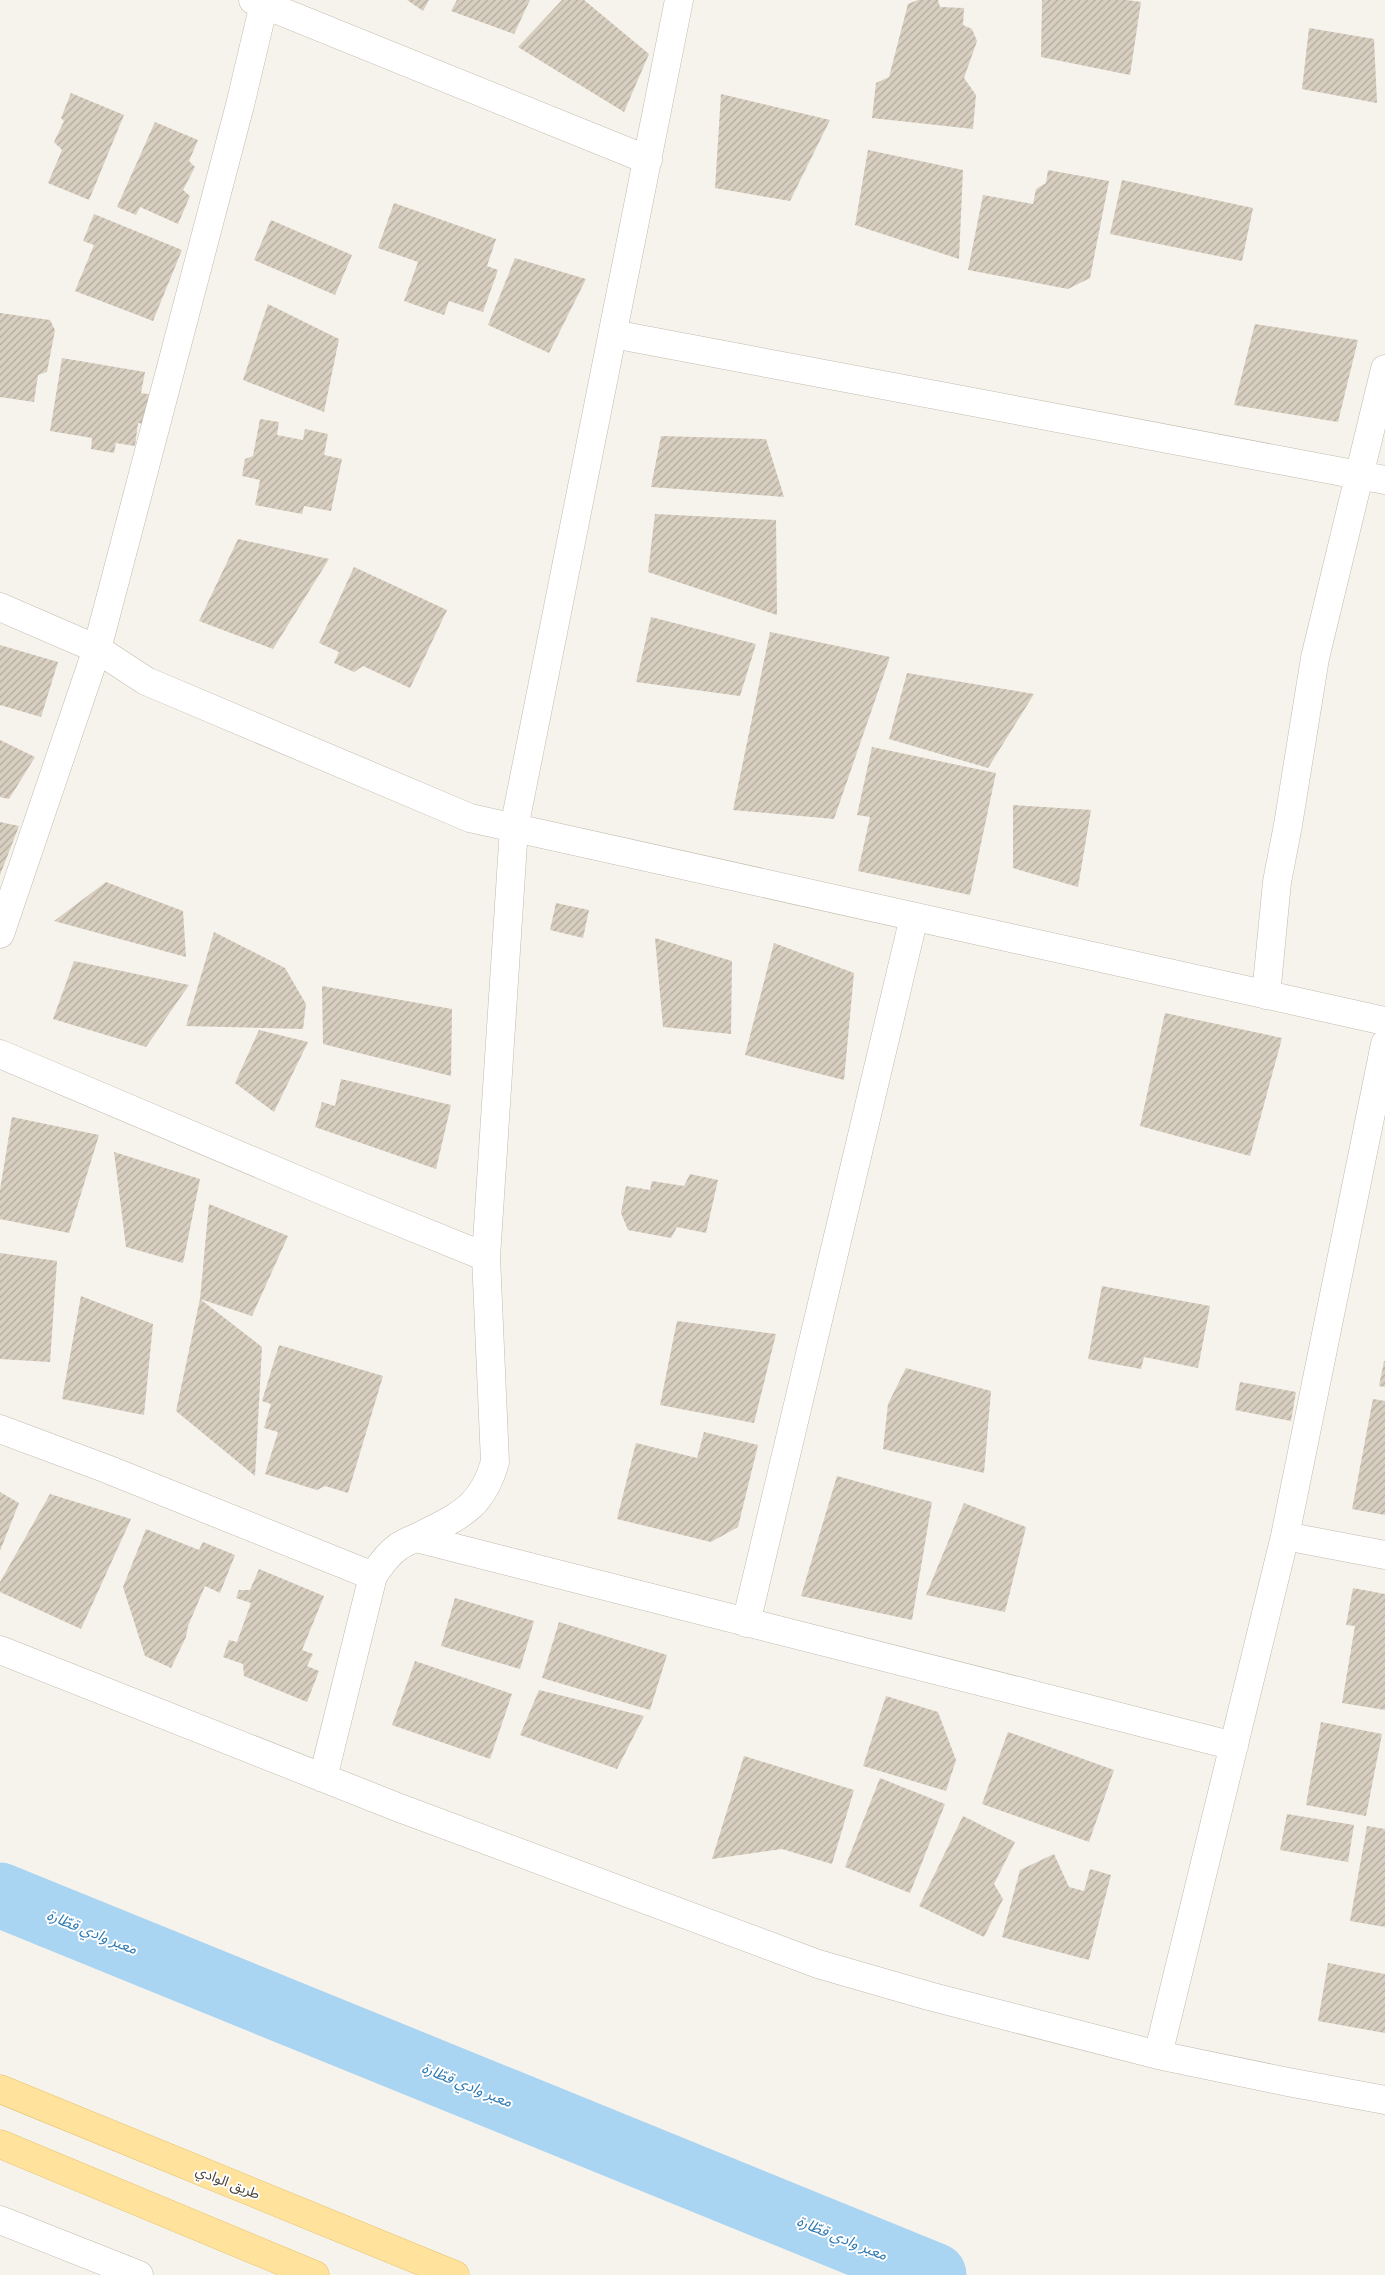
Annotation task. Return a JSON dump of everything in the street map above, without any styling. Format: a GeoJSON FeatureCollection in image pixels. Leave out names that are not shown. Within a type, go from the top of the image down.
{"type":"FeatureCollection","features":[{"type":"Feature","properties":{"kind":"main road","name":"طريق الوادي"},"geometry":{"type":"LineString","coordinates":[[0,2089],[455,2275]]}},
{"type":"Feature","properties":{"kind":"main road"},"geometry":{"type":"LineString","coordinates":[[0,2144],[311,2274]]}},
{"type":"Feature","properties":{"kind":"street"},"geometry":{"type":"LineString","coordinates":[[323,1778],[373,1576],[384,1560],[398,1546],[470,1508],[486,1487],[495,1462],[486,1256],[514,828],[679,0]]}},
{"type":"Feature","properties":{"kind":"street"},"geometry":{"type":"LineString","coordinates":[[0,934],[97,649],[240,105],[259,2],[648,160]]}},
{"type":"Feature","properties":{"kind":"street"},"geometry":{"type":"LineString","coordinates":[[613,334],[1373,477]]}},
{"type":"Feature","properties":{"kind":"street"},"geometry":{"type":"LineString","coordinates":[[1266,995],[1277,882],[1315,658],[1373,477],[1385,369]]}},
{"type":"Feature","properties":{"kind":"street"},"geometry":{"type":"LineString","coordinates":[[0,607],[97,649],[155,685],[470,818],[1385,1021]]}},
{"type":"Feature","properties":{"kind":"street"},"geometry":{"type":"LineString","coordinates":[[746,1623],[914,917]]}},
{"type":"Feature","properties":{"kind":"street"},"geometry":{"type":"LineString","coordinates":[[1158,2055],[1285,1536],[1385,1044]]}},
{"type":"Feature","properties":{"kind":"street"},"geometry":{"type":"LineString","coordinates":[[0,1054],[333,1195],[486,1256]]}},
{"type":"Feature","properties":{"kind":"street"},"geometry":{"type":"LineString","coordinates":[[0,1429],[107,1469],[373,1576]]}},
{"type":"Feature","properties":{"kind":"street"},"geometry":{"type":"LineString","coordinates":[[1285,1536],[1385,1555]]}},
{"type":"Feature","properties":{"kind":"street"},"geometry":{"type":"LineString","coordinates":[[416,1538],[1234,1746]]}},
{"type":"Feature","properties":{"kind":"street"},"geometry":{"type":"LineString","coordinates":[[0,1650],[323,1778],[818,1964],[929,1996],[1158,2055],[1385,2100]]}},
{"type":"Feature","properties":{"kind":"street"},"geometry":{"type":"LineString","coordinates":[[0,2220],[140,2275]]}},
{"type":"Feature","properties":{"kind":"building"},"geometry":{"type":"Polygon","coordinates":[[[407,0],[429,0],[423,11],[407,0]]]}},
{"type":"Feature","properties":{"kind":"building"},"geometry":{"type":"Polygon","coordinates":[[[457,0],[530,0],[514,34],[451,11],[457,0]]]}},
{"type":"Feature","properties":{"kind":"building"},"geometry":{"type":"Polygon","coordinates":[[[562,0],[584,0],[649,54],[624,112],[518,47],[562,0]]]}},
{"type":"Feature","properties":{"kind":"building"},"geometry":{"type":"Polygon","coordinates":[[[918,0],[938,0],[940,7],[964,8],[963,25],[972,29],[977,41],[964,78],[976,95],[973,129],[872,118],[876,83],[889,77],[908,4],[918,0]]]}},
{"type":"Feature","properties":{"kind":"building"},"geometry":{"type":"Polygon","coordinates":[[[1042,0],[1127,0],[1141,2],[1130,75],[1041,57],[1042,0]]]}},
{"type":"Feature","properties":{"kind":"building"},"geometry":{"type":"Polygon","coordinates":[[[1309,28],[1374,39],[1377,103],[1302,89],[1309,28]]]}},
{"type":"Feature","properties":{"kind":"building"},"geometry":{"type":"Polygon","coordinates":[[[71,93],[124,115],[89,200],[48,183],[62,150],[54,142],[64,121],[61,118],[71,93]]]}},
{"type":"Feature","properties":{"kind":"building"},"geometry":{"type":"Polygon","coordinates":[[[721,94],[830,120],[790,201],[715,188],[721,94]]]}},
{"type":"Feature","properties":{"kind":"building"},"geometry":{"type":"Polygon","coordinates":[[[155,122],[198,140],[189,161],[195,167],[183,190],[190,196],[178,224],[140,207],[136,215],[117,207],[155,122]]]}},
{"type":"Feature","properties":{"kind":"building"},"geometry":{"type":"Polygon","coordinates":[[[868,150],[963,170],[959,259],[855,225],[868,150]]]}},
{"type":"Feature","properties":{"kind":"building"},"geometry":{"type":"Polygon","coordinates":[[[1048,170],[1109,181],[1090,278],[1068,289],[968,270],[983,195],[1033,204],[1036,189],[1046,183],[1048,170]]]}},
{"type":"Feature","properties":{"kind":"building"},"geometry":{"type":"Polygon","coordinates":[[[1122,180],[1253,208],[1242,261],[1110,234],[1122,180]]]}},
{"type":"Feature","properties":{"kind":"building"},"geometry":{"type":"Polygon","coordinates":[[[394,203],[496,239],[487,266],[498,270],[483,312],[449,301],[444,315],[404,301],[418,262],[378,248],[394,203]]]}},
{"type":"Feature","properties":{"kind":"building"},"geometry":{"type":"Polygon","coordinates":[[[94,214],[182,250],[153,321],[75,291],[94,245],[83,241],[94,214]]]}},
{"type":"Feature","properties":{"kind":"building"},"geometry":{"type":"Polygon","coordinates":[[[271,220],[352,255],[335,295],[254,260],[271,220]]]}},
{"type":"Feature","properties":{"kind":"building"},"geometry":{"type":"Polygon","coordinates":[[[515,258],[586,279],[549,353],[488,325],[515,258]]]}},
{"type":"Feature","properties":{"kind":"building"},"geometry":{"type":"Polygon","coordinates":[[[268,304],[339,339],[324,412],[243,380],[268,304]]]}},
{"type":"Feature","properties":{"kind":"building"},"geometry":{"type":"Polygon","coordinates":[[[0,313],[50,320],[55,330],[47,372],[38,375],[34,402],[0,397],[0,313]]]}},
{"type":"Feature","properties":{"kind":"building"},"geometry":{"type":"Polygon","coordinates":[[[1255,324],[1358,340],[1338,422],[1234,405],[1255,324]]]}},
{"type":"Feature","properties":{"kind":"building"},"geometry":{"type":"Polygon","coordinates":[[[62,358],[145,372],[141,393],[154,395],[149,425],[138,423],[135,446],[116,443],[114,453],[91,449],[92,438],[50,431],[62,358]]]}},
{"type":"Feature","properties":{"kind":"building"},"geometry":{"type":"Polygon","coordinates":[[[260,419],[279,422],[277,435],[303,440],[305,429],[328,434],[324,455],[342,459],[331,511],[304,506],[302,514],[255,505],[260,480],[242,476],[245,459],[253,456],[260,419]]]}},
{"type":"Feature","properties":{"kind":"building"},"geometry":{"type":"Polygon","coordinates":[[[661,436],[766,439],[784,497],[651,487],[661,436]]]}},
{"type":"Feature","properties":{"kind":"building"},"geometry":{"type":"Polygon","coordinates":[[[655,514],[776,520],[777,615],[648,572],[655,514]]]}},
{"type":"Feature","properties":{"kind":"building"},"geometry":{"type":"Polygon","coordinates":[[[238,539],[329,559],[273,649],[199,621],[238,539]]]}},
{"type":"Feature","properties":{"kind":"building"},"geometry":{"type":"Polygon","coordinates":[[[354,567],[447,610],[410,688],[363,666],[354,672],[334,663],[339,652],[319,643],[354,567]]]}},
{"type":"Feature","properties":{"kind":"building"},"geometry":{"type":"Polygon","coordinates":[[[651,617],[756,644],[740,696],[636,682],[651,617]]]}},
{"type":"Feature","properties":{"kind":"building"},"geometry":{"type":"Polygon","coordinates":[[[770,632],[890,657],[834,819],[733,810],[770,632]]]}},
{"type":"Feature","properties":{"kind":"building"},"geometry":{"type":"Polygon","coordinates":[[[0,645],[58,662],[41,717],[0,705],[0,645]]]}},
{"type":"Feature","properties":{"kind":"building"},"geometry":{"type":"Polygon","coordinates":[[[907,673],[1034,694],[988,768],[889,739],[907,673]]]}},
{"type":"Feature","properties":{"kind":"building"},"geometry":{"type":"Polygon","coordinates":[[[0,740],[35,757],[9,799],[0,797],[0,740]]]}},
{"type":"Feature","properties":{"kind":"building"},"geometry":{"type":"Polygon","coordinates":[[[872,747],[996,773],[970,895],[858,871],[870,817],[857,815],[872,747]]]}},
{"type":"Feature","properties":{"kind":"building"},"geometry":{"type":"Polygon","coordinates":[[[1013,805],[1091,810],[1078,887],[1013,868],[1013,805]]]}},
{"type":"Feature","properties":{"kind":"building"},"geometry":{"type":"Polygon","coordinates":[[[0,822],[19,826],[0,875],[0,822]]]}},
{"type":"Feature","properties":{"kind":"building"},"geometry":{"type":"Polygon","coordinates":[[[106,882],[183,911],[186,957],[54,921],[106,882]]]}},
{"type":"Feature","properties":{"kind":"building"},"geometry":{"type":"Polygon","coordinates":[[[556,903],[589,910],[583,938],[550,930],[556,903]]]}},
{"type":"Feature","properties":{"kind":"building"},"geometry":{"type":"Polygon","coordinates":[[[214,932],[285,968],[306,1004],[303,1029],[186,1026],[214,932]]]}},
{"type":"Feature","properties":{"kind":"building"},"geometry":{"type":"Polygon","coordinates":[[[655,938],[732,961],[731,1034],[663,1027],[655,938]]]}},
{"type":"Feature","properties":{"kind":"building"},"geometry":{"type":"Polygon","coordinates":[[[774,943],[854,973],[844,1080],[745,1055],[774,943]]]}},
{"type":"Feature","properties":{"kind":"building"},"geometry":{"type":"Polygon","coordinates":[[[74,961],[189,985],[146,1047],[53,1019],[74,961]]]}},
{"type":"Feature","properties":{"kind":"building"},"geometry":{"type":"Polygon","coordinates":[[[322,986],[452,1009],[451,1076],[323,1044],[322,986]]]}},
{"type":"Feature","properties":{"kind":"building"},"geometry":{"type":"Polygon","coordinates":[[[1165,1013],[1282,1038],[1250,1156],[1140,1126],[1165,1013]]]}},
{"type":"Feature","properties":{"kind":"building"},"geometry":{"type":"Polygon","coordinates":[[[259,1030],[308,1042],[274,1112],[235,1083],[259,1030]]]}},
{"type":"Feature","properties":{"kind":"building"},"geometry":{"type":"Polygon","coordinates":[[[341,1079],[451,1105],[436,1169],[315,1127],[322,1102],[335,1106],[341,1079]]]}},
{"type":"Feature","properties":{"kind":"building"},"geometry":{"type":"Polygon","coordinates":[[[12,1117],[99,1135],[69,1233],[0,1219],[0,1190],[12,1117]]]}},
{"type":"Feature","properties":{"kind":"building"},"geometry":{"type":"Polygon","coordinates":[[[114,1152],[200,1179],[183,1263],[126,1247],[114,1152]]]}},
{"type":"Feature","properties":{"kind":"building"},"geometry":{"type":"Polygon","coordinates":[[[690,1174],[718,1180],[706,1233],[677,1227],[671,1238],[628,1230],[621,1213],[626,1186],[650,1190],[652,1181],[684,1186],[690,1174]]]}},
{"type":"Feature","properties":{"kind":"building"},"geometry":{"type":"Polygon","coordinates":[[[209,1204],[288,1236],[252,1316],[200,1299],[209,1204]]]}},
{"type":"Feature","properties":{"kind":"building"},"geometry":{"type":"Polygon","coordinates":[[[0,1253],[57,1261],[50,1362],[0,1359],[0,1253]]]}},
{"type":"Feature","properties":{"kind":"building"},"geometry":{"type":"Polygon","coordinates":[[[1102,1286],[1210,1306],[1198,1368],[1144,1357],[1141,1369],[1088,1359],[1102,1286]]]}},
{"type":"Feature","properties":{"kind":"building"},"geometry":{"type":"Polygon","coordinates":[[[81,1296],[153,1324],[144,1415],[62,1399],[81,1296]]]}},
{"type":"Feature","properties":{"kind":"building"},"geometry":{"type":"Polygon","coordinates":[[[200,1299],[262,1347],[255,1476],[176,1411],[200,1299]]]}},
{"type":"Feature","properties":{"kind":"building"},"geometry":{"type":"Polygon","coordinates":[[[677,1321],[776,1334],[754,1423],[660,1405],[677,1321]]]}},
{"type":"Feature","properties":{"kind":"building"},"geometry":{"type":"Polygon","coordinates":[[[279,1345],[383,1376],[348,1493],[325,1486],[317,1490],[265,1474],[278,1432],[264,1428],[271,1404],[262,1401],[279,1345]]]}},
{"type":"Feature","properties":{"kind":"building"},"geometry":{"type":"Polygon","coordinates":[[[1385,1361],[1385,1387],[1379,1386],[1385,1361]]]}},
{"type":"Feature","properties":{"kind":"building"},"geometry":{"type":"Polygon","coordinates":[[[906,1368],[991,1391],[984,1473],[883,1449],[888,1404],[906,1368]]]}},
{"type":"Feature","properties":{"kind":"building"},"geometry":{"type":"Polygon","coordinates":[[[1240,1382],[1296,1392],[1291,1421],[1235,1410],[1240,1382]]]}},
{"type":"Feature","properties":{"kind":"building"},"geometry":{"type":"Polygon","coordinates":[[[1373,1399],[1385,1401],[1385,1515],[1352,1509],[1373,1399]]]}},
{"type":"Feature","properties":{"kind":"building"},"geometry":{"type":"Polygon","coordinates":[[[704,1432],[758,1445],[738,1527],[711,1542],[617,1519],[636,1443],[697,1458],[704,1432]]]}},
{"type":"Feature","properties":{"kind":"building"},"geometry":{"type":"Polygon","coordinates":[[[837,1476],[932,1502],[912,1620],[801,1596],[837,1476]]]}},
{"type":"Feature","properties":{"kind":"building"},"geometry":{"type":"Polygon","coordinates":[[[0,1492],[19,1503],[0,1551],[0,1492]]]}},
{"type":"Feature","properties":{"kind":"building"},"geometry":{"type":"Polygon","coordinates":[[[50,1494],[131,1519],[81,1629],[0,1592],[0,1582],[50,1494]]]}},
{"type":"Feature","properties":{"kind":"building"},"geometry":{"type":"Polygon","coordinates":[[[964,1503],[1026,1527],[1005,1612],[926,1595],[964,1503]]]}},
{"type":"Feature","properties":{"kind":"building"},"geometry":{"type":"Polygon","coordinates":[[[146,1529],[199,1550],[203,1542],[235,1555],[220,1593],[205,1586],[188,1626],[186,1637],[171,1668],[145,1656],[123,1587],[146,1529]]]}},
{"type":"Feature","properties":{"kind":"building"},"geometry":{"type":"Polygon","coordinates":[[[259,1569],[324,1596],[302,1650],[313,1654],[307,1666],[319,1671],[307,1702],[244,1676],[243,1664],[223,1657],[229,1640],[237,1642],[251,1603],[236,1598],[239,1590],[250,1590],[259,1569]]]}},
{"type":"Feature","properties":{"kind":"building"},"geometry":{"type":"Polygon","coordinates":[[[1353,1588],[1385,1594],[1385,1710],[1342,1703],[1355,1626],[1346,1625],[1353,1588]]]}},
{"type":"Feature","properties":{"kind":"building"},"geometry":{"type":"Polygon","coordinates":[[[455,1598],[534,1621],[520,1669],[441,1646],[455,1598]]]}},
{"type":"Feature","properties":{"kind":"building"},"geometry":{"type":"Polygon","coordinates":[[[559,1622],[667,1655],[650,1710],[542,1678],[559,1622]]]}},
{"type":"Feature","properties":{"kind":"building"},"geometry":{"type":"Polygon","coordinates":[[[415,1661],[512,1694],[490,1759],[392,1725],[415,1661]]]}},
{"type":"Feature","properties":{"kind":"building"},"geometry":{"type":"Polygon","coordinates":[[[539,1690],[644,1716],[617,1769],[520,1735],[539,1690]]]}},
{"type":"Feature","properties":{"kind":"building"},"geometry":{"type":"Polygon","coordinates":[[[886,1696],[938,1712],[956,1760],[946,1791],[863,1766],[886,1696]]]}},
{"type":"Feature","properties":{"kind":"building"},"geometry":{"type":"Polygon","coordinates":[[[1321,1722],[1382,1734],[1366,1816],[1306,1805],[1321,1722]]]}},
{"type":"Feature","properties":{"kind":"building"},"geometry":{"type":"Polygon","coordinates":[[[1008,1732],[1114,1770],[1089,1842],[982,1804],[1008,1732]]]}},
{"type":"Feature","properties":{"kind":"building"},"geometry":{"type":"Polygon","coordinates":[[[744,1756],[854,1790],[832,1864],[782,1849],[712,1859],[744,1756]]]}},
{"type":"Feature","properties":{"kind":"building"},"geometry":{"type":"Polygon","coordinates":[[[880,1778],[945,1804],[910,1893],[845,1867],[880,1778]]]}},
{"type":"Feature","properties":{"kind":"building"},"geometry":{"type":"Polygon","coordinates":[[[1287,1814],[1354,1825],[1348,1862],[1280,1850],[1287,1814]]]}},
{"type":"Feature","properties":{"kind":"building"},"geometry":{"type":"Polygon","coordinates":[[[963,1816],[1015,1842],[994,1884],[1003,1899],[984,1937],[919,1906],[963,1816]]]}},
{"type":"Feature","properties":{"kind":"building"},"geometry":{"type":"Polygon","coordinates":[[[1367,1826],[1385,1829],[1385,1927],[1350,1921],[1367,1826]]]}},
{"type":"Feature","properties":{"kind":"building"},"geometry":{"type":"Polygon","coordinates":[[[1054,1854],[1069,1887],[1084,1891],[1090,1869],[1111,1875],[1089,1960],[1002,1937],[1020,1870],[1054,1854]]]}},
{"type":"Feature","properties":{"kind":"building"},"geometry":{"type":"Polygon","coordinates":[[[1328,1963],[1385,1974],[1385,2033],[1318,2021],[1328,1963]]]}},
{"type":"Feature","properties":{"kind":"waterway","name":"معبر وادي قطّارة"},"geometry":{"type":"LineString","coordinates":[[0,1895],[934,2275]]}}]}
